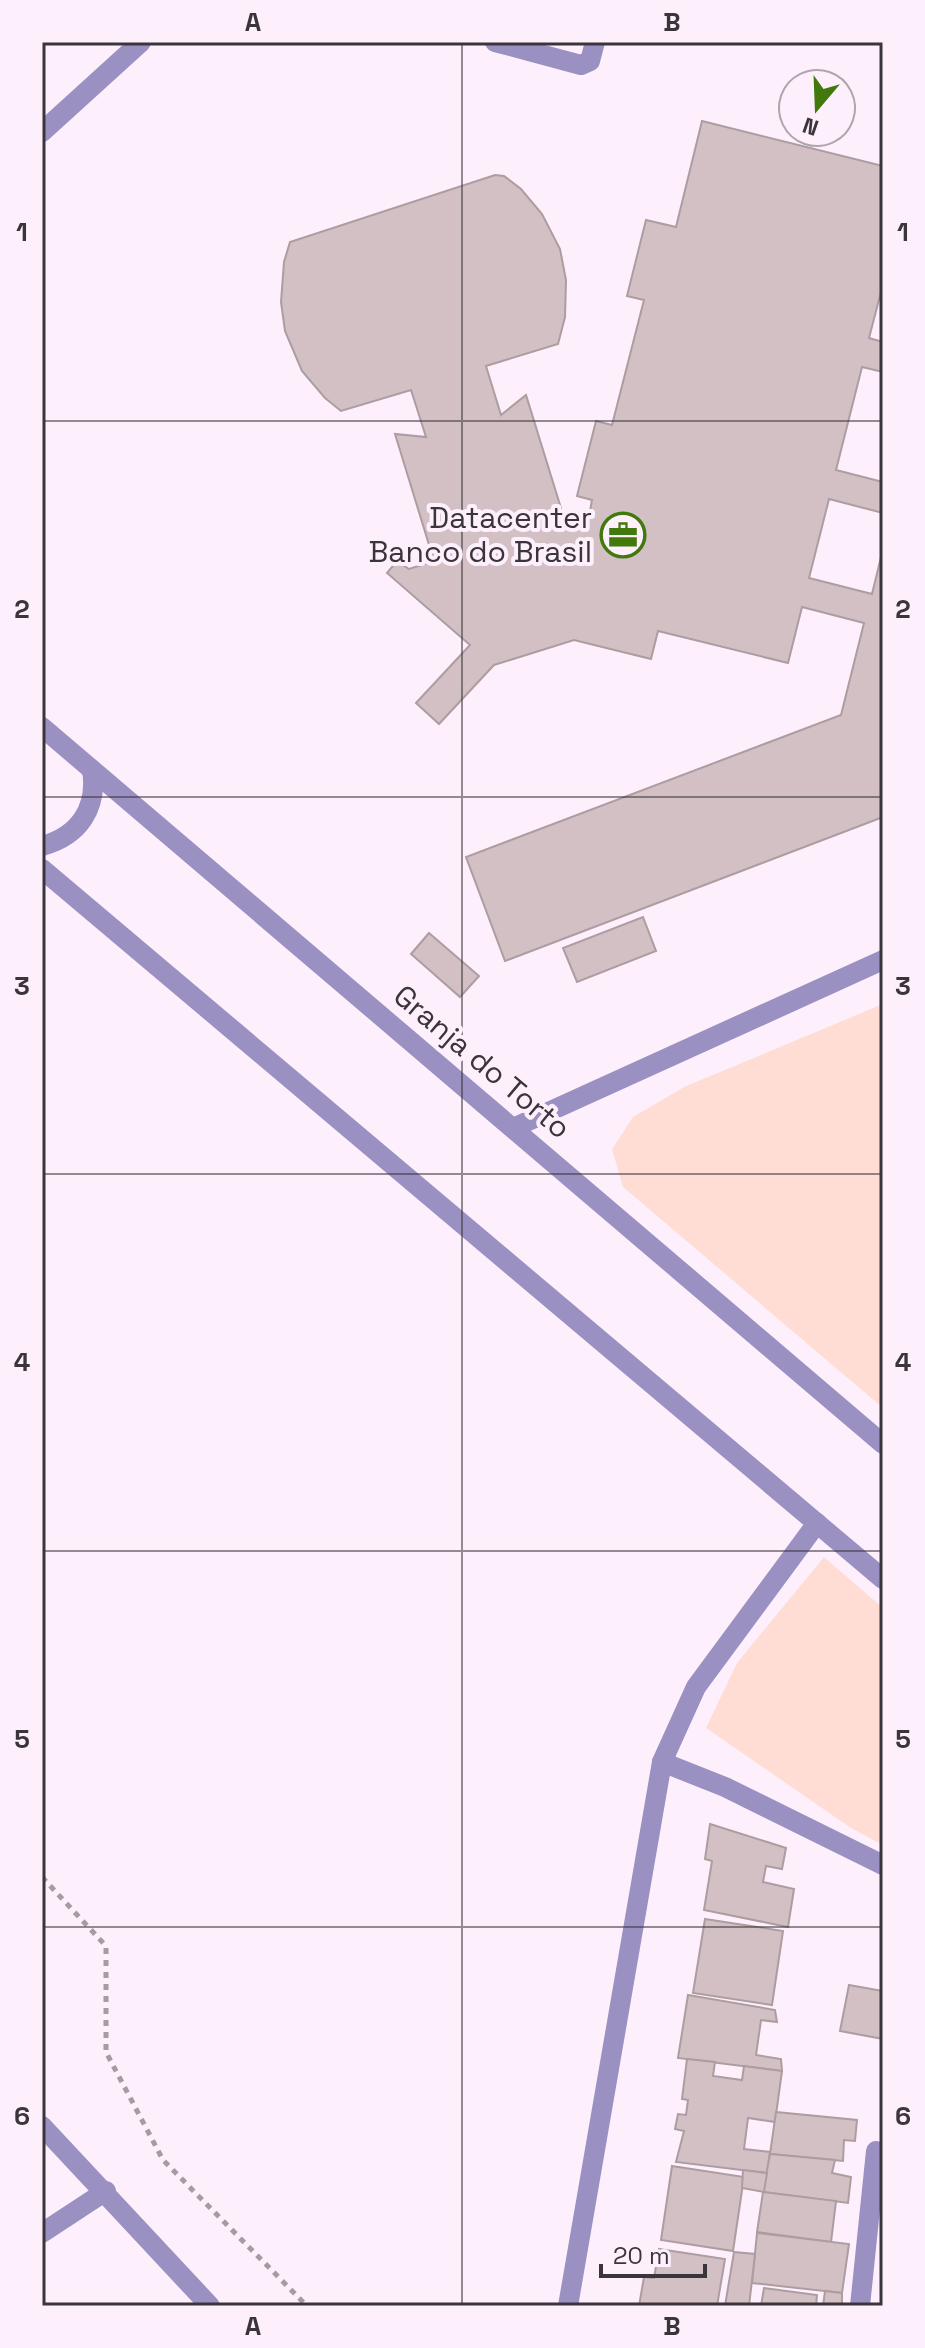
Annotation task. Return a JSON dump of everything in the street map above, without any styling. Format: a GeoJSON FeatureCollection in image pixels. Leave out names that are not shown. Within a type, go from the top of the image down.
{"type":"FeatureCollection","features":[{"type":"Feature","properties":{"kind":"street"},"geometry":{"type":"LineString","coordinates":[[42,132],[141,42]]}},
{"type":"Feature","properties":{"kind":"street"},"geometry":{"type":"LineString","coordinates":[[495,42],[581,65],[590,61],[595,42]]}},
{"type":"Feature","properties":{"kind":"street","name":"Granja do Torto"},"geometry":{"type":"LineString","coordinates":[[42,727],[883,1444]]}},
{"type":"Feature","properties":{"kind":"street"},"geometry":{"type":"LineString","coordinates":[[42,846],[68,835],[87,813],[93,799],[92,770]]}},
{"type":"Feature","properties":{"kind":"street"},"geometry":{"type":"LineString","coordinates":[[42,869],[883,1579]]}},
{"type":"Feature","properties":{"kind":"street"},"geometry":{"type":"LineString","coordinates":[[513,1128],[883,960]]}},
{"type":"Feature","properties":{"kind":"street"},"geometry":{"type":"LineString","coordinates":[[568,2306],[662,1762],[696,1687],[817,1523]]}},
{"type":"Feature","properties":{"kind":"street"},"geometry":{"type":"LineString","coordinates":[[662,1762],[725,1787],[883,1865]]}},
{"type":"Feature","properties":{"kind":"street"},"geometry":{"type":"LineString","coordinates":[[42,2126],[106,2191],[210,2306]]}},
{"type":"Feature","properties":{"kind":"street"},"geometry":{"type":"LineString","coordinates":[[860,2306],[876,2151]]}},
{"type":"Feature","properties":{"kind":"street"},"geometry":{"type":"LineString","coordinates":[[42,2233],[106,2191]]}},
{"type":"Feature","properties":{"kind":"path"},"geometry":{"type":"LineString","coordinates":[[42,1877],[106,1946],[106,2052],[163,2160],[307,2306]]}},
{"type":"Feature","properties":{"kind":"shaded area"},"geometry":{"type":"Polygon","coordinates":[[[883,1004],[883,1408],[623,1187],[612,1149],[633,1117],[684,1087],[883,1004]]]}},
{"type":"Feature","properties":{"kind":"shaded area"},"geometry":{"type":"Polygon","coordinates":[[[824,1557],[883,1608],[883,1845],[851,1828],[706,1728],[737,1663],[824,1557]]]}},
{"type":"Feature","properties":{"kind":"building","name":"Datacenter Banco do Brasil"},"geometry":{"type":"Polygon","coordinates":[[[702,121],[777,140],[777,148],[811,148],[883,166],[883,284],[869,338],[883,342],[883,372],[862,367],[836,470],[883,482],[883,513],[829,499],[809,578],[872,594],[883,549],[883,817],[505,961],[466,857],[841,715],[864,623],[802,607],[788,663],[658,631],[651,659],[574,640],[494,665],[439,724],[416,703],[470,645],[387,573],[397,561],[409,569],[434,561],[395,434],[426,437],[411,390],[341,411],[325,398],[302,371],[285,331],[281,302],[284,262],[290,242],[495,175],[504,176],[521,189],[542,214],[560,249],[566,280],[565,317],[558,344],[486,366],[501,415],[526,395],[565,521],[590,511],[592,500],[577,496],[596,421],[612,425],[644,300],[627,296],[646,220],[676,227],[702,121]]]}},
{"type":"Feature","properties":{"kind":"building"},"geometry":{"type":"Polygon","coordinates":[[[643,917],[656,951],[577,982],[563,948],[643,917]]]}},
{"type":"Feature","properties":{"kind":"building"},"geometry":{"type":"Polygon","coordinates":[[[429,933],[479,976],[460,997],[411,954],[429,933]]]}},
{"type":"Feature","properties":{"kind":"building"},"geometry":{"type":"Polygon","coordinates":[[[710,1824],[786,1848],[782,1869],[766,1866],[763,1882],[794,1889],[788,1927],[704,1910],[712,1861],[705,1859],[710,1824]]]}},
{"type":"Feature","properties":{"kind":"building"},"geometry":{"type":"Polygon","coordinates":[[[705,1919],[783,1931],[772,2005],[693,1993],[705,1919]]]}},
{"type":"Feature","properties":{"kind":"building"},"geometry":{"type":"Polygon","coordinates":[[[849,1985],[883,1991],[883,2039],[840,2031],[849,1985]]]}},
{"type":"Feature","properties":{"kind":"building"},"geometry":{"type":"Polygon","coordinates":[[[688,1995],[775,2010],[777,2022],[761,2020],[756,2055],[781,2059],[782,2071],[678,2058],[688,1995]]]}},
{"type":"Feature","properties":{"kind":"building"},"geometry":{"type":"Polygon","coordinates":[[[687,2059],[715,2062],[713,2076],[742,2080],[744,2066],[782,2071],[775,2122],[748,2118],[744,2149],[770,2152],[767,2173],[676,2162],[684,2131],[675,2129],[678,2114],[686,2115],[688,2100],[682,2099],[687,2059]]]}},
{"type":"Feature","properties":{"kind":"building"},"geometry":{"type":"Polygon","coordinates":[[[776,2112],[857,2120],[855,2141],[844,2140],[843,2161],[770,2154],[776,2112]]]}},
{"type":"Feature","properties":{"kind":"building"},"geometry":{"type":"Polygon","coordinates":[[[770,2154],[835,2160],[832,2173],[851,2177],[848,2203],[763,2192],[770,2154]]]}},
{"type":"Feature","properties":{"kind":"building"},"geometry":{"type":"Polygon","coordinates":[[[672,2166],[744,2177],[733,2251],[661,2240],[672,2166]]]}},
{"type":"Feature","properties":{"kind":"building"},"geometry":{"type":"Polygon","coordinates":[[[743,2170],[767,2173],[764,2192],[742,2188],[743,2170]]]}},
{"type":"Feature","properties":{"kind":"building"},"geometry":{"type":"Polygon","coordinates":[[[763,2192],[836,2201],[831,2242],[757,2232],[763,2192]]]}},
{"type":"Feature","properties":{"kind":"building"},"geometry":{"type":"Polygon","coordinates":[[[757,2233],[849,2244],[842,2293],[752,2283],[757,2233]]]}},
{"type":"Feature","properties":{"kind":"building"},"geometry":{"type":"Polygon","coordinates":[[[659,2249],[725,2259],[717,2306],[639,2306],[644,2277],[654,2278],[659,2249]]]}},
{"type":"Feature","properties":{"kind":"building"},"geometry":{"type":"Polygon","coordinates":[[[734,2252],[755,2254],[749,2306],[725,2306],[734,2252]]]}},
{"type":"Feature","properties":{"kind":"building"},"geometry":{"type":"Polygon","coordinates":[[[764,2288],[817,2295],[816,2306],[761,2306],[764,2288]]]}},
{"type":"Feature","properties":{"kind":"building"},"geometry":{"type":"Polygon","coordinates":[[[825,2291],[842,2293],[842,2306],[823,2306],[825,2291]]]}},
{"type":"Feature","properties":{"kind":"place","name":"Datacenter Banco do Brasil"},"geometry":{"type":"Point","coordinates":[623,535]}}]}
